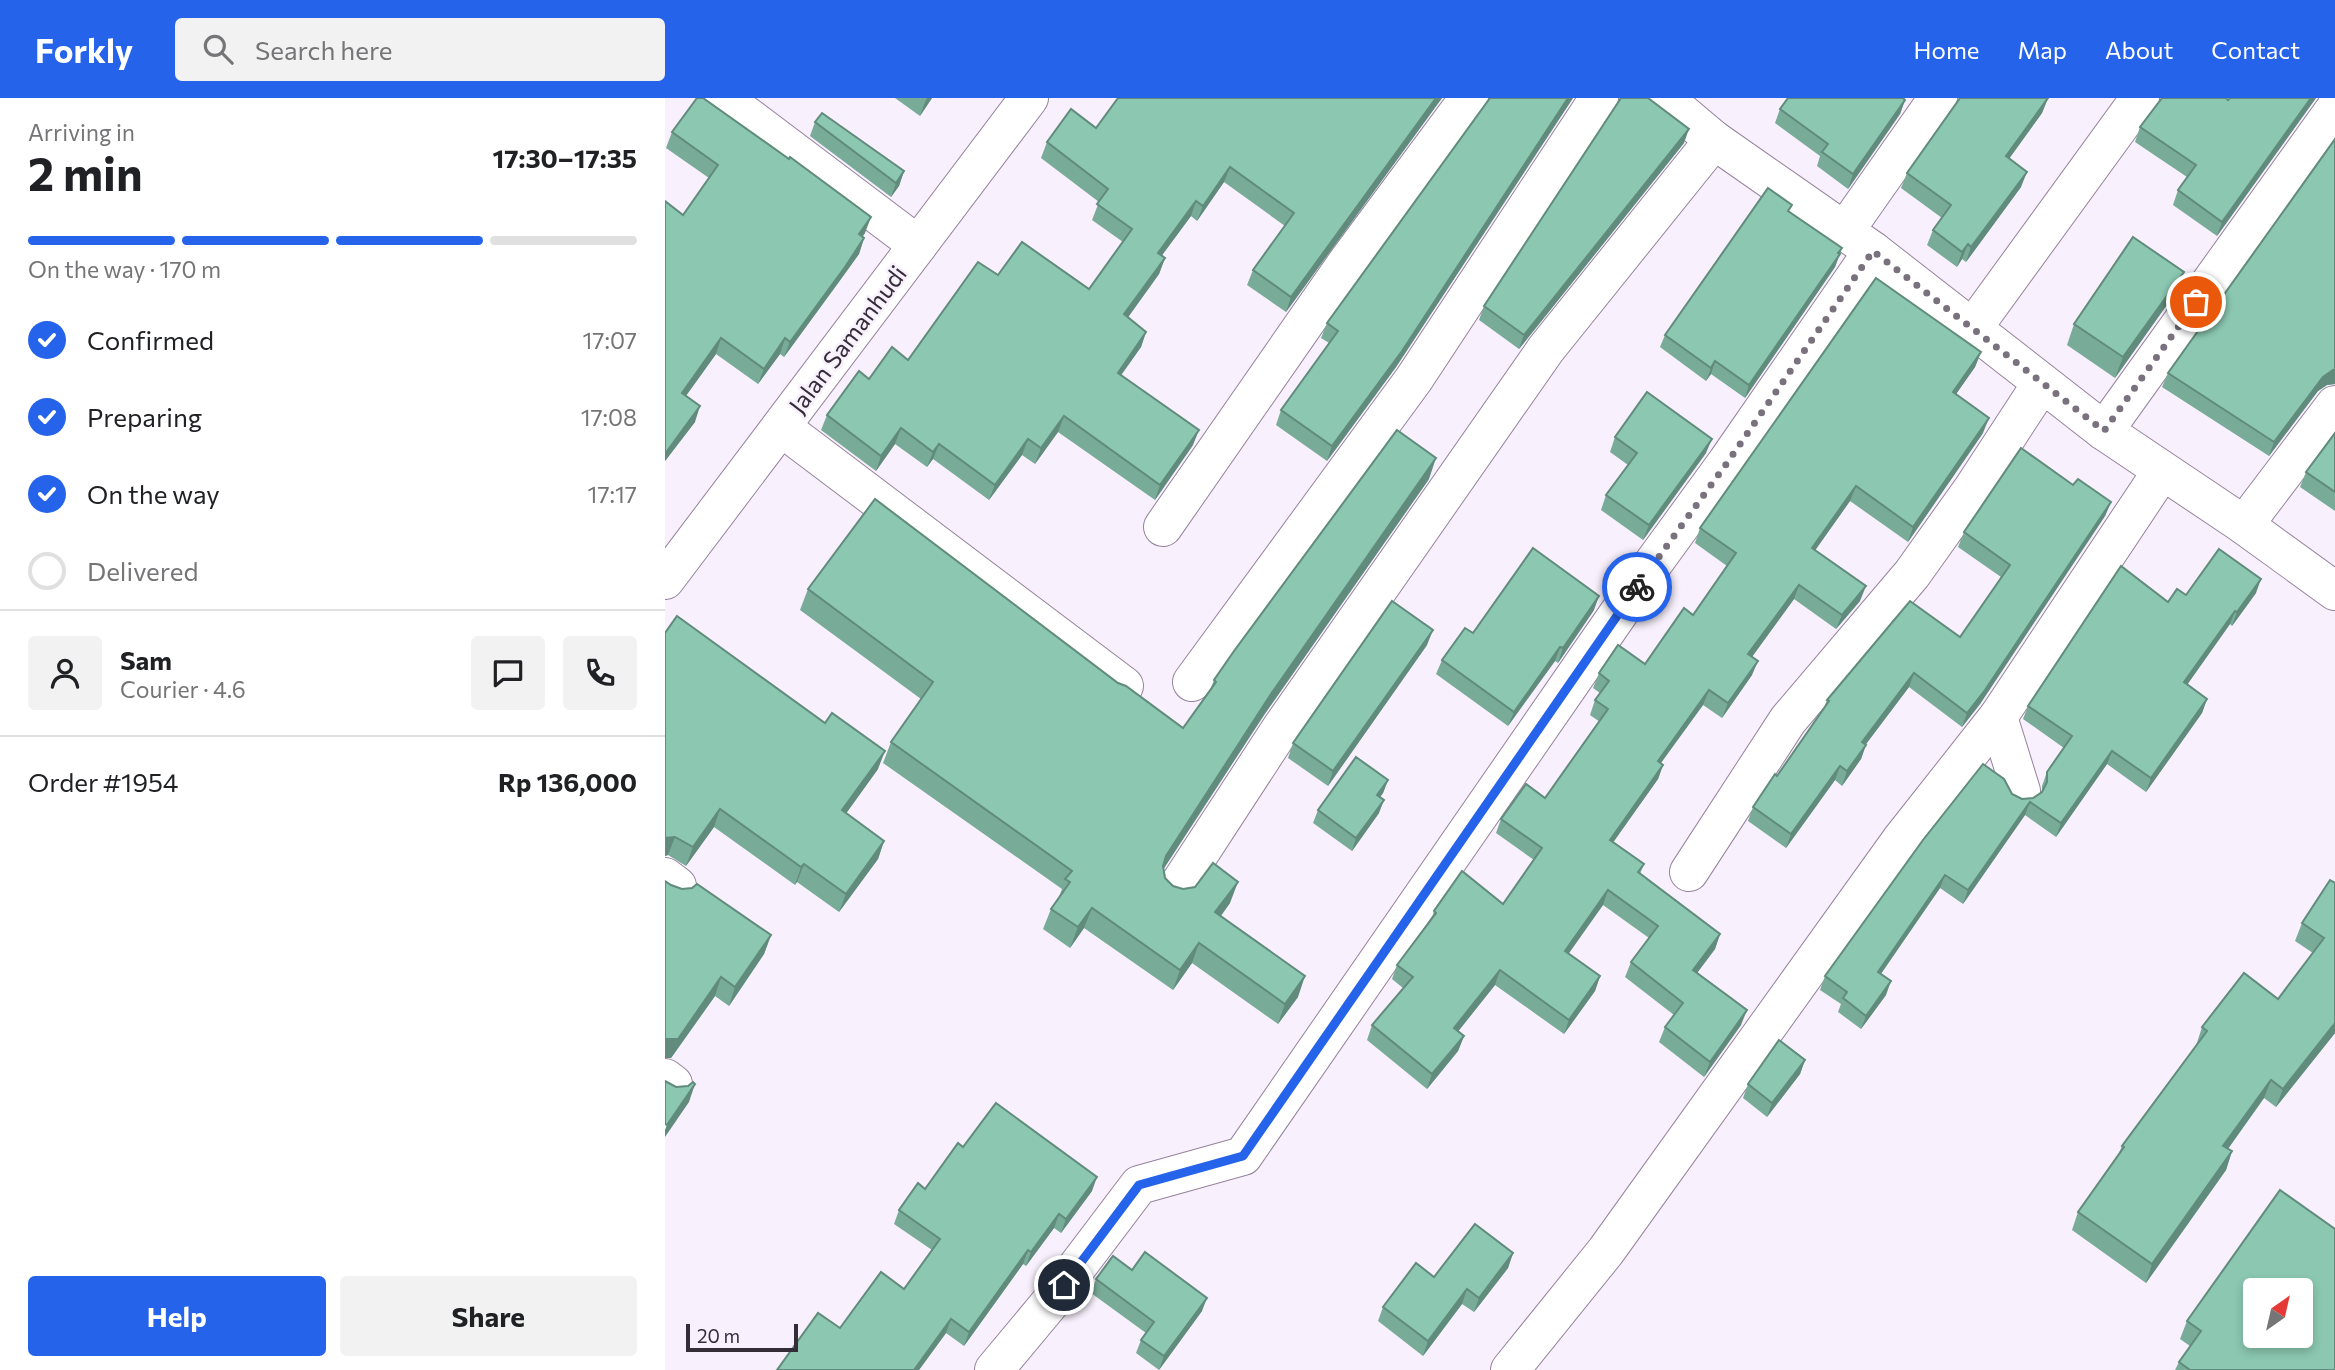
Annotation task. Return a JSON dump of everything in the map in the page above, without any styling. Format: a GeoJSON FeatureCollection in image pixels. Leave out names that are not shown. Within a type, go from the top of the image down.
{"type":"FeatureCollection","features":[{"type":"Feature","properties":{"kind":"street"},"geometry":{"type":"LineString","coordinates":[[723,98],[918,245]]}},
{"type":"Feature","properties":{"kind":"street","name":"Jalan Samanhudi"},"geometry":{"type":"LineString","coordinates":[[665,580],[1029,98]]}},
{"type":"Feature","properties":{"kind":"street"},"geometry":{"type":"LineString","coordinates":[[1163,527],[1348,261],[1469,98]]}},
{"type":"Feature","properties":{"kind":"street"},"geometry":{"type":"LineString","coordinates":[[1192,682],[1414,379],[1598,98]]}},
{"type":"Feature","properties":{"kind":"street"},"geometry":{"type":"LineString","coordinates":[[1664,98],[1714,140],[1859,242],[2104,431],[2244,525],[2335,591]]}},
{"type":"Feature","properties":{"kind":"street"},"geometry":{"type":"LineString","coordinates":[[994,1370],[1049,1304],[1139,1185],[1243,1156],[1652,565],[1727,463],[1859,242],[1938,98]]}},
{"type":"Feature","properties":{"kind":"street"},"geometry":{"type":"LineString","coordinates":[[1972,329],[2140,98]]}},
{"type":"Feature","properties":{"kind":"street"},"geometry":{"type":"LineString","coordinates":[[2104,431],[2335,109]]}},
{"type":"Feature","properties":{"kind":"street"},"geometry":{"type":"LineString","coordinates":[[1177,888],[1282,727],[1546,349],[1714,140]]}},
{"type":"Feature","properties":{"kind":"street"},"geometry":{"type":"LineString","coordinates":[[1689,872],[1788,720],[1912,574],[1974,487],[2042,383]]}},
{"type":"Feature","properties":{"kind":"street"},"geometry":{"type":"LineString","coordinates":[[2244,525],[2335,405]]}},
{"type":"Feature","properties":{"kind":"street"},"geometry":{"type":"LineString","coordinates":[[781,426],[1124,686]]}},
{"type":"Feature","properties":{"kind":"street"},"geometry":{"type":"LineString","coordinates":[[1510,1370],[1606,1251],[1901,839],[1998,718],[2162,471]]}},
{"type":"Feature","properties":{"kind":"street"},"geometry":{"type":"LineString","coordinates":[[1998,718],[2021,791]]}},
{"type":"Feature","properties":{"kind":"building"},"geometry":{"type":"Polygon","coordinates":[[[697,98],[703,98],[789,159],[790,157],[871,217],[859,234],[864,238],[845,267],[790,342],[785,338],[764,369],[721,338],[682,393],[700,406],[665,454],[665,201],[683,215],[718,165],[672,132],[697,98]]]}},
{"type":"Feature","properties":{"kind":"building"},"geometry":{"type":"Polygon","coordinates":[[[1118,98],[1436,98],[1291,297],[1253,270],[1294,213],[1230,167],[1203,206],[1196,201],[1158,253],[1165,258],[1124,314],[1146,332],[1118,373],[1199,430],[1160,485],[1064,416],[1041,448],[1028,439],[995,485],[939,444],[933,452],[901,428],[881,456],[827,415],[859,371],[869,379],[892,347],[908,360],[978,262],[998,275],[1022,242],[1089,289],[1132,229],[1097,204],[1108,189],[1047,142],[1071,109],[1096,128],[1118,98]]]}},
{"type":"Feature","properties":{"kind":"building"},"geometry":{"type":"Polygon","coordinates":[[[1490,98],[1568,98],[1402,351],[1332,446],[1281,410],[1338,331],[1327,323],[1490,98]]]}},
{"type":"Feature","properties":{"kind":"building"},"geometry":{"type":"Polygon","coordinates":[[[1621,98],[1648,98],[1689,129],[1524,335],[1484,306],[1621,98]]]}},
{"type":"Feature","properties":{"kind":"building"},"geometry":{"type":"Polygon","coordinates":[[[1788,98],[1905,100],[1853,174],[1822,152],[1828,144],[1780,109],[1788,98]]]}},
{"type":"Feature","properties":{"kind":"building"},"geometry":{"type":"Polygon","coordinates":[[[1960,98],[2048,98],[2006,156],[2027,172],[1971,247],[1968,244],[1962,252],[1933,230],[1951,205],[1907,173],[1960,98]]]}},
{"type":"Feature","properties":{"kind":"building"},"geometry":{"type":"Polygon","coordinates":[[[2162,98],[2311,98],[2222,222],[2178,190],[2196,165],[2140,127],[2162,98]]]}},
{"type":"Feature","properties":{"kind":"building"},"geometry":{"type":"Polygon","coordinates":[[[822,113],[904,171],[896,183],[815,122],[822,113]]]}},
{"type":"Feature","properties":{"kind":"building"},"geometry":{"type":"Polygon","coordinates":[[[2335,139],[2335,370],[2323,377],[2274,442],[2168,373],[2335,139]]]}},
{"type":"Feature","properties":{"kind":"building"},"geometry":{"type":"Polygon","coordinates":[[[1768,188],[1792,205],[1788,211],[1842,248],[1749,385],[1715,361],[1711,368],[1665,335],[1768,188]]]}},
{"type":"Feature","properties":{"kind":"building"},"geometry":{"type":"Polygon","coordinates":[[[2133,237],[2184,272],[2123,357],[2074,324],[2133,237]]]}},
{"type":"Feature","properties":{"kind":"building"},"geometry":{"type":"Polygon","coordinates":[[[1876,278],[1981,352],[1953,392],[1989,418],[1913,527],[1856,486],[1812,548],[1866,586],[1842,615],[1799,585],[1748,654],[1758,661],[1728,703],[1709,690],[1658,761],[1663,765],[1610,840],[1644,864],[1638,872],[1720,934],[1693,970],[1747,1010],[1710,1062],[1665,1027],[1683,1003],[1631,962],[1658,926],[1608,890],[1565,951],[1600,976],[1569,1020],[1500,970],[1454,1028],[1464,1036],[1432,1074],[1372,1025],[1413,977],[1397,965],[1436,913],[1434,911],[1462,871],[1503,904],[1542,848],[1501,819],[1526,784],[1545,798],[1608,709],[1595,700],[1609,681],[1599,673],[1618,645],[1645,664],[1684,608],[1693,615],[1736,553],[1700,528],[1876,278]]]}},
{"type":"Feature","properties":{"kind":"building"},"geometry":{"type":"Polygon","coordinates":[[[1647,392],[1712,439],[1649,525],[1606,495],[1637,453],[1615,437],[1647,392]]]}},
{"type":"Feature","properties":{"kind":"building"},"geometry":{"type":"Polygon","coordinates":[[[1397,430],[1436,458],[1271,694],[1166,856],[1163,866],[1165,878],[1173,886],[1183,889],[1195,887],[1213,863],[1238,882],[1215,912],[1305,976],[1285,1004],[1199,943],[1180,970],[1092,908],[1078,927],[1051,909],[1070,882],[1065,879],[1072,871],[891,742],[933,682],[808,589],[875,499],[1118,683],[1183,728],[1216,682],[1214,680],[1234,651],[1397,430]]]}},
{"type":"Feature","properties":{"kind":"building"},"geometry":{"type":"Polygon","coordinates":[[[2335,433],[2335,492],[2306,472],[2335,433]]]}},
{"type":"Feature","properties":{"kind":"building"},"geometry":{"type":"Polygon","coordinates":[[[2021,448],[2073,485],[2078,479],[2111,502],[1967,713],[1914,673],[1862,742],[1866,745],[1847,771],[1840,766],[1791,834],[1753,807],[1829,701],[1827,700],[1910,601],[1960,637],[2010,565],[1964,532],[2021,448]]]}},
{"type":"Feature","properties":{"kind":"building"},"geometry":{"type":"Polygon","coordinates":[[[1533,548],[1599,596],[1514,712],[1442,660],[1465,628],[1473,633],[1533,548]]]}},
{"type":"Feature","properties":{"kind":"building"},"geometry":{"type":"Polygon","coordinates":[[[2219,549],[2261,579],[2184,682],[2207,699],[2151,778],[2112,751],[2061,823],[2030,802],[1968,890],[1945,875],[1878,972],[1891,981],[1866,1016],[1843,998],[1847,992],[1825,976],[1923,840],[1983,764],[2004,779],[2012,794],[2022,799],[2033,798],[2042,792],[2047,782],[2047,772],[2072,736],[2028,706],[2121,566],[2168,602],[2177,589],[2186,595],[2219,549]]]}},
{"type":"Feature","properties":{"kind":"building"},"geometry":{"type":"Polygon","coordinates":[[[1392,601],[1433,630],[1333,771],[1293,743],[1392,601]]]}},
{"type":"Feature","properties":{"kind":"building"},"geometry":{"type":"Polygon","coordinates":[[[677,616],[825,723],[832,713],[885,751],[842,810],[884,841],[846,894],[804,864],[801,867],[720,809],[693,847],[675,837],[665,838],[665,633],[677,616]]]}},
{"type":"Feature","properties":{"kind":"building"},"geometry":{"type":"Polygon","coordinates":[[[1356,757],[1388,780],[1377,795],[1384,800],[1356,838],[1318,810],[1356,757]]]}},
{"type":"Feature","properties":{"kind":"building"},"geometry":{"type":"Polygon","coordinates":[[[2330,880],[2335,883],[2335,1023],[2283,1089],[2271,1080],[2223,1146],[2232,1151],[2152,1264],[2078,1212],[2124,1147],[2122,1146],[2207,1031],[2202,1027],[2244,973],[2278,999],[2324,938],[2302,923],[2330,880]]]}},
{"type":"Feature","properties":{"kind":"building"},"geometry":{"type":"Polygon","coordinates":[[[665,881],[682,889],[692,888],[697,884],[771,935],[735,987],[721,977],[678,1039],[665,1039],[665,881]]]}},
{"type":"Feature","properties":{"kind":"building"},"geometry":{"type":"Polygon","coordinates":[[[1779,1040],[1805,1060],[1772,1103],[1748,1084],[1779,1040]]]}},
{"type":"Feature","properties":{"kind":"building"},"geometry":{"type":"Polygon","coordinates":[[[665,1081],[676,1087],[688,1086],[693,1082],[695,1084],[667,1125],[665,1124],[665,1081]]]}},
{"type":"Feature","properties":{"kind":"building"},"geometry":{"type":"Polygon","coordinates":[[[996,1103],[1097,1177],[1066,1219],[1059,1214],[1031,1252],[1028,1250],[969,1332],[951,1319],[914,1370],[777,1370],[818,1313],[840,1328],[881,1272],[904,1289],[940,1239],[899,1210],[918,1183],[925,1189],[958,1143],[963,1147],[996,1103]]]}},
{"type":"Feature","properties":{"kind":"building"},"geometry":{"type":"Polygon","coordinates":[[[2280,1190],[2335,1229],[2335,1370],[2190,1370],[2179,1362],[2201,1331],[2187,1321],[2280,1190]]]}},
{"type":"Feature","properties":{"kind":"building"},"geometry":{"type":"Polygon","coordinates":[[[1475,1224],[1513,1253],[1479,1298],[1467,1289],[1428,1341],[1383,1307],[1416,1263],[1434,1277],[1475,1224]]]}},
{"type":"Feature","properties":{"kind":"building"},"geometry":{"type":"Polygon","coordinates":[[[1145,1252],[1207,1298],[1164,1356],[1141,1340],[1154,1322],[1096,1279],[1113,1256],[1132,1270],[1145,1252]]]}},
{"type":"Feature","properties":{"kind":"way so far"},"geometry":{"type":"LineString","coordinates":[[1637,587],[1727,463],[1873,251],[2104,431],[2196,302]]}},
{"type":"Feature","properties":{"kind":"route"},"geometry":{"type":"LineString","coordinates":[[1064,1285],[1139,1185],[1243,1156],[1637,587]]}}]}
